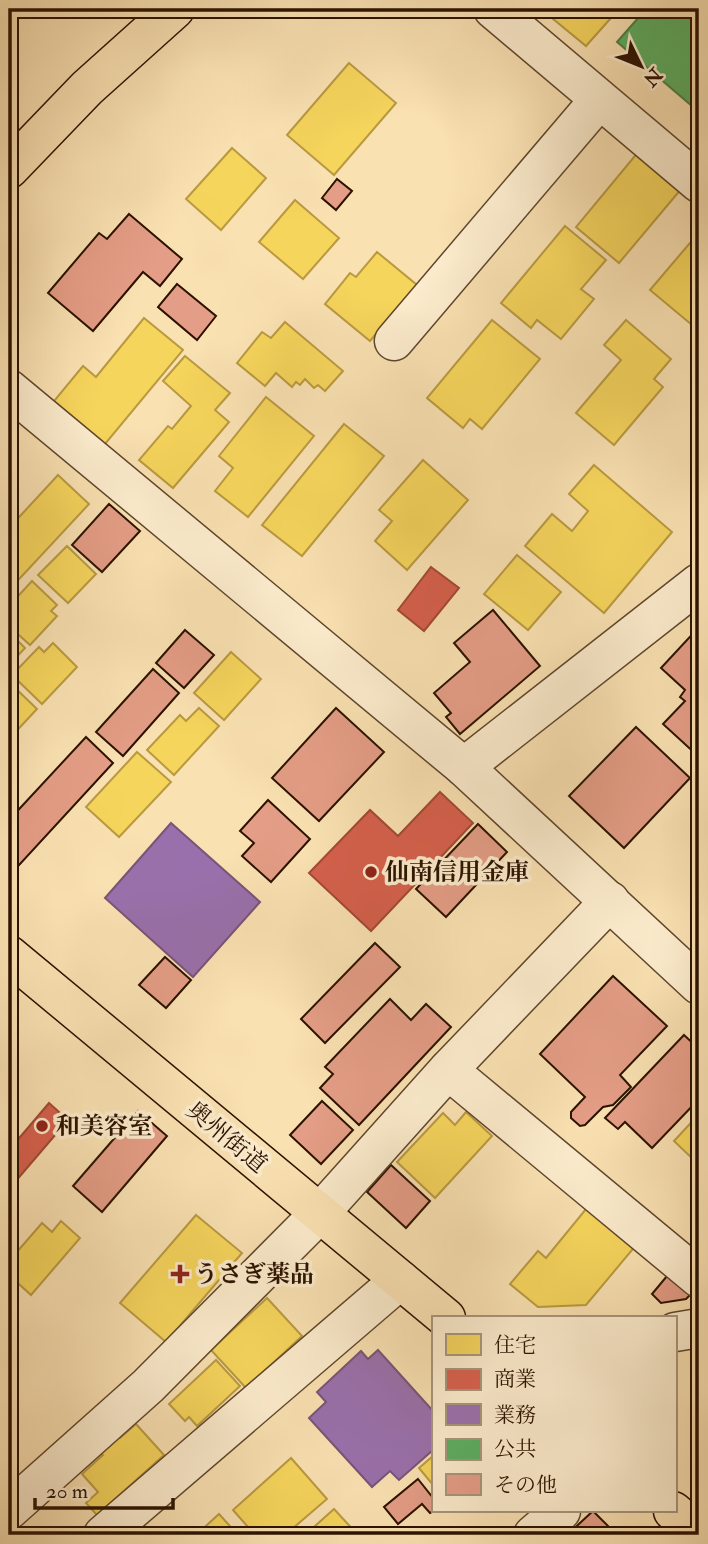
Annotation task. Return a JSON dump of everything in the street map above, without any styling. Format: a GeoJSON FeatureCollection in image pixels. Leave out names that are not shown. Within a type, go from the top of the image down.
{"type":"FeatureCollection","features":[{"type":"Feature","properties":{"kind":"main road"},"geometry":{"type":"LineString","coordinates":[[9,169],[87,88],[175,9]]}},
{"type":"Feature","properties":{"kind":"main road","name":"奥州街道"},"geometry":{"type":"LineString","coordinates":[[9,955],[444,1316]]}},
{"type":"Feature","properties":{"kind":"main road"},"geometry":{"type":"LineString","coordinates":[[674,1512],[699,1533]]}},
{"type":"Feature","properties":{"kind":"street"},"geometry":{"type":"LineString","coordinates":[[493,9],[699,183]]}},
{"type":"Feature","properties":{"kind":"street"},"geometry":{"type":"LineString","coordinates":[[394,341],[599,100]]}},
{"type":"Feature","properties":{"kind":"street"},"geometry":{"type":"LineString","coordinates":[[9,389],[464,767],[699,985]]}},
{"type":"Feature","properties":{"kind":"street"},"geometry":{"type":"LineString","coordinates":[[464,767],[699,583]]}},
{"type":"Feature","properties":{"kind":"street"},"geometry":{"type":"LineString","coordinates":[[9,1510],[148,1387],[319,1214],[448,1070],[610,901]]}},
{"type":"Feature","properties":{"kind":"street"},"geometry":{"type":"LineString","coordinates":[[448,1070],[699,1278]]}},
{"type":"Feature","properties":{"kind":"street"},"geometry":{"type":"LineString","coordinates":[[103,1535],[400,1280]]}},
{"type":"Feature","properties":{"kind":"street"},"geometry":{"type":"LineString","coordinates":[[676,1332],[699,1328]]}},
{"type":"Feature","properties":{"kind":"street"},"geometry":{"type":"LineString","coordinates":[[533,1535],[560,1512]]}},
{"type":"Feature","properties":{"kind":"building: 住宅"},"geometry":{"type":"Polygon","coordinates":[[[541,9],[619,9],[586,46],[541,9]]]}},
{"type":"Feature","properties":{"kind":"building: 住宅"},"geometry":{"type":"Polygon","coordinates":[[[349,63],[396,103],[334,175],[287,135],[349,63]]]}},
{"type":"Feature","properties":{"kind":"building: 住宅"},"geometry":{"type":"Polygon","coordinates":[[[232,148],[266,178],[221,230],[186,199],[232,148]]]}},
{"type":"Feature","properties":{"kind":"building: 住宅"},"geometry":{"type":"Polygon","coordinates":[[[639,151],[682,188],[619,263],[576,227],[639,151]]]}},
{"type":"Feature","properties":{"kind":"building: 住宅"},"geometry":{"type":"Polygon","coordinates":[[[295,200],[339,238],[303,279],[259,242],[295,200]]]}},
{"type":"Feature","properties":{"kind":"building: 住宅"},"geometry":{"type":"Polygon","coordinates":[[[565,226],[606,260],[581,289],[594,299],[561,339],[537,320],[531,328],[501,303],[565,226]]]}},
{"type":"Feature","properties":{"kind":"building: 住宅"},"geometry":{"type":"Polygon","coordinates":[[[695,237],[699,239],[698,330],[650,290],[695,237]]]}},
{"type":"Feature","properties":{"kind":"building: 住宅"},"geometry":{"type":"Polygon","coordinates":[[[377,252],[417,285],[370,341],[325,304],[350,273],[356,277],[377,252]]]}},
{"type":"Feature","properties":{"kind":"building: 住宅"},"geometry":{"type":"Polygon","coordinates":[[[144,318],[183,350],[105,444],[54,401],[83,366],[96,377],[144,318]]]}},
{"type":"Feature","properties":{"kind":"building: 住宅"},"geometry":{"type":"Polygon","coordinates":[[[492,320],[540,359],[482,429],[470,419],[463,428],[427,398],[492,320]]]}},
{"type":"Feature","properties":{"kind":"building: 住宅"},"geometry":{"type":"Polygon","coordinates":[[[626,320],[671,359],[654,379],[663,387],[614,445],[576,413],[621,360],[604,345],[626,320]]]}},
{"type":"Feature","properties":{"kind":"building: 住宅"},"geometry":{"type":"Polygon","coordinates":[[[285,322],[343,371],[325,391],[318,385],[314,388],[305,379],[300,385],[296,382],[292,387],[276,373],[265,386],[237,363],[262,332],[271,338],[285,322]]]}},
{"type":"Feature","properties":{"kind":"building: 住宅"},"geometry":{"type":"Polygon","coordinates":[[[185,356],[230,393],[215,410],[229,422],[173,488],[139,460],[168,426],[172,429],[191,406],[163,381],[185,356]]]}},
{"type":"Feature","properties":{"kind":"building: 住宅"},"geometry":{"type":"Polygon","coordinates":[[[266,397],[314,436],[248,517],[215,491],[233,468],[219,456],[266,397]]]}},
{"type":"Feature","properties":{"kind":"building: 住宅"},"geometry":{"type":"Polygon","coordinates":[[[344,424],[384,456],[302,556],[262,525],[344,424]]]}},
{"type":"Feature","properties":{"kind":"building: 住宅"},"geometry":{"type":"Polygon","coordinates":[[[423,460],[468,500],[407,570],[375,541],[392,521],[379,510],[423,460]]]}},
{"type":"Feature","properties":{"kind":"building: 住宅"},"geometry":{"type":"Polygon","coordinates":[[[594,465],[672,532],[604,613],[525,546],[552,514],[572,531],[588,511],[569,494],[594,465]]]}},
{"type":"Feature","properties":{"kind":"building: 住宅"},"geometry":{"type":"Polygon","coordinates":[[[58,475],[89,504],[9,590],[9,528],[58,475]]]}},
{"type":"Feature","properties":{"kind":"building: 住宅"},"geometry":{"type":"Polygon","coordinates":[[[67,546],[96,574],[68,603],[38,575],[67,546]]]}},
{"type":"Feature","properties":{"kind":"building: 住宅"},"geometry":{"type":"Polygon","coordinates":[[[517,555],[561,592],[528,630],[484,594],[517,555]]]}},
{"type":"Feature","properties":{"kind":"building: 住宅"},"geometry":{"type":"Polygon","coordinates":[[[32,581],[57,605],[51,611],[57,616],[30,645],[9,626],[9,606],[32,581]]]}},
{"type":"Feature","properties":{"kind":"building: 住宅"},"geometry":{"type":"Polygon","coordinates":[[[9,632],[25,648],[9,665],[9,632]]]}},
{"type":"Feature","properties":{"kind":"building: 住宅"},"geometry":{"type":"Polygon","coordinates":[[[53,643],[77,667],[42,704],[12,675],[39,647],[44,652],[53,643]]]}},
{"type":"Feature","properties":{"kind":"building: 住宅"},"geometry":{"type":"Polygon","coordinates":[[[231,652],[261,679],[224,720],[194,693],[231,652]]]}},
{"type":"Feature","properties":{"kind":"building: 住宅"},"geometry":{"type":"Polygon","coordinates":[[[9,682],[37,709],[9,739],[9,682]]]}},
{"type":"Feature","properties":{"kind":"building: 住宅"},"geometry":{"type":"Polygon","coordinates":[[[199,708],[219,726],[174,775],[147,750],[180,715],[186,721],[199,708]]]}},
{"type":"Feature","properties":{"kind":"building: 住宅"},"geometry":{"type":"Polygon","coordinates":[[[137,752],[171,782],[119,837],[86,807],[137,752]]]}},
{"type":"Feature","properties":{"kind":"building: 住宅"},"geometry":{"type":"Polygon","coordinates":[[[466,1112],[492,1136],[435,1198],[397,1162],[443,1113],[455,1125],[466,1112]]]}},
{"type":"Feature","properties":{"kind":"building: 住宅"},"geometry":{"type":"Polygon","coordinates":[[[699,1114],[699,1165],[674,1141],[699,1114]]]}},
{"type":"Feature","properties":{"kind":"building: 住宅"},"geometry":{"type":"Polygon","coordinates":[[[595,1198],[642,1238],[586,1305],[538,1307],[510,1284],[538,1251],[546,1258],[595,1198]]]}},
{"type":"Feature","properties":{"kind":"building: 住宅"},"geometry":{"type":"Polygon","coordinates":[[[196,1215],[242,1253],[166,1342],[120,1303],[196,1215]]]}},
{"type":"Feature","properties":{"kind":"building: 住宅"},"geometry":{"type":"Polygon","coordinates":[[[61,1221],[80,1238],[31,1295],[9,1275],[9,1261],[42,1223],[52,1232],[61,1221]]]}},
{"type":"Feature","properties":{"kind":"building: 住宅"},"geometry":{"type":"Polygon","coordinates":[[[267,1298],[302,1336],[246,1388],[211,1350],[267,1298]]]}},
{"type":"Feature","properties":{"kind":"building: 住宅"},"geometry":{"type":"Polygon","coordinates":[[[216,1360],[240,1386],[197,1426],[189,1417],[185,1421],[169,1404],[216,1360]]]}},
{"type":"Feature","properties":{"kind":"building: 住宅"},"geometry":{"type":"Polygon","coordinates":[[[136,1424],[164,1455],[97,1515],[86,1503],[98,1492],[82,1474],[103,1455],[99,1451],[117,1435],[120,1438],[136,1424]]]}},
{"type":"Feature","properties":{"kind":"building: 住宅"},"geometry":{"type":"Polygon","coordinates":[[[432,1457],[432,1484],[419,1468],[432,1457]]]}},
{"type":"Feature","properties":{"kind":"building: 住宅"},"geometry":{"type":"Polygon","coordinates":[[[291,1458],[327,1499],[285,1535],[255,1535],[233,1510],[291,1458]]]}},
{"type":"Feature","properties":{"kind":"building: 住宅"},"geometry":{"type":"Polygon","coordinates":[[[334,1509],[358,1535],[305,1535],[334,1509]]]}},
{"type":"Feature","properties":{"kind":"building: 住宅"},"geometry":{"type":"Polygon","coordinates":[[[219,1514],[238,1535],[196,1535],[219,1514]]]}},
{"type":"Feature","properties":{"kind":"building: 商業"},"geometry":{"type":"Polygon","coordinates":[[[431,567],[459,588],[424,631],[398,610],[431,567]]]}},
{"type":"Feature","properties":{"kind":"building: 商業"},"geometry":{"type":"Polygon","coordinates":[[[440,792],[473,823],[371,931],[309,873],[370,810],[398,836],[440,792]]]}},
{"type":"Feature","properties":{"kind":"building: 商業"},"geometry":{"type":"Polygon","coordinates":[[[49,1103],[68,1120],[9,1189],[9,1140],[15,1143],[49,1103]]]}},
{"type":"Feature","properties":{"kind":"building: 業務"},"geometry":{"type":"Polygon","coordinates":[[[171,823],[260,902],[193,977],[105,898],[171,823]]]}},
{"type":"Feature","properties":{"kind":"building: 業務"},"geometry":{"type":"Polygon","coordinates":[[[378,1350],[432,1410],[432,1451],[399,1480],[390,1471],[372,1487],[309,1418],[326,1402],[317,1392],[361,1351],[368,1359],[378,1350]]]}},
{"type":"Feature","properties":{"kind":"building: 公共"},"geometry":{"type":"Polygon","coordinates":[[[646,9],[699,9],[699,112],[617,42],[646,9]]]}},
{"type":"Feature","properties":{"kind":"building: その他"},"geometry":{"type":"Polygon","coordinates":[[[337,179],[352,191],[336,210],[322,198],[337,179]]]}},
{"type":"Feature","properties":{"kind":"building: その他"},"geometry":{"type":"Polygon","coordinates":[[[129,214],[182,259],[160,286],[143,272],[93,331],[48,293],[99,233],[107,239],[129,214]]]}},
{"type":"Feature","properties":{"kind":"building: その他"},"geometry":{"type":"Polygon","coordinates":[[[177,284],[216,316],[197,340],[158,307],[177,284]]]}},
{"type":"Feature","properties":{"kind":"building: その他"},"geometry":{"type":"Polygon","coordinates":[[[109,504],[140,531],[102,572],[72,545],[109,504]]]}},
{"type":"Feature","properties":{"kind":"building: その他"},"geometry":{"type":"Polygon","coordinates":[[[493,610],[540,666],[460,734],[446,717],[451,713],[434,693],[470,662],[454,643],[493,610]]]}},
{"type":"Feature","properties":{"kind":"building: その他"},"geometry":{"type":"Polygon","coordinates":[[[699,627],[699,757],[663,724],[685,701],[680,697],[685,690],[661,668],[699,627]]]}},
{"type":"Feature","properties":{"kind":"building: その他"},"geometry":{"type":"Polygon","coordinates":[[[185,630],[214,655],[184,688],[156,663],[185,630]]]}},
{"type":"Feature","properties":{"kind":"building: その他"},"geometry":{"type":"Polygon","coordinates":[[[153,669],[179,693],[123,756],[96,732],[153,669]]]}},
{"type":"Feature","properties":{"kind":"building: その他"},"geometry":{"type":"Polygon","coordinates":[[[336,708],[384,752],[319,821],[272,778],[336,708]]]}},
{"type":"Feature","properties":{"kind":"building: その他"},"geometry":{"type":"Polygon","coordinates":[[[636,727],[690,778],[624,848],[569,796],[636,727]]]}},
{"type":"Feature","properties":{"kind":"building: その他"},"geometry":{"type":"Polygon","coordinates":[[[86,737],[113,763],[9,876],[9,820],[86,737]]]}},
{"type":"Feature","properties":{"kind":"building: その他"},"geometry":{"type":"Polygon","coordinates":[[[268,800],[310,839],[271,882],[242,856],[254,843],[240,831],[268,800]]]}},
{"type":"Feature","properties":{"kind":"building: その他"},"geometry":{"type":"Polygon","coordinates":[[[478,824],[507,852],[446,917],[416,889],[478,824]]]}},
{"type":"Feature","properties":{"kind":"building: その他"},"geometry":{"type":"Polygon","coordinates":[[[375,943],[400,967],[325,1043],[301,1019],[375,943]]]}},
{"type":"Feature","properties":{"kind":"building: その他"},"geometry":{"type":"Polygon","coordinates":[[[165,957],[191,980],[166,1008],[139,985],[165,957]]]}},
{"type":"Feature","properties":{"kind":"building: その他"},"geometry":{"type":"Polygon","coordinates":[[[613,976],[667,1026],[620,1075],[631,1087],[613,1105],[603,1107],[585,1125],[580,1126],[571,1118],[571,1112],[585,1097],[540,1054],[613,976]]]}},
{"type":"Feature","properties":{"kind":"building: その他"},"geometry":{"type":"Polygon","coordinates":[[[390,999],[411,1020],[426,1004],[451,1027],[359,1125],[320,1088],[333,1074],[325,1067],[390,999]]]}},
{"type":"Feature","properties":{"kind":"building: その他"},"geometry":{"type":"Polygon","coordinates":[[[684,1035],[699,1049],[699,1099],[652,1148],[625,1122],[618,1129],[605,1118],[684,1035]]]}},
{"type":"Feature","properties":{"kind":"building: その他"},"geometry":{"type":"Polygon","coordinates":[[[322,1101],[353,1130],[321,1164],[290,1135],[322,1101]]]}},
{"type":"Feature","properties":{"kind":"building: その他"},"geometry":{"type":"Polygon","coordinates":[[[138,1111],[167,1136],[102,1212],[73,1186],[138,1111]]]}},
{"type":"Feature","properties":{"kind":"building: その他"},"geometry":{"type":"Polygon","coordinates":[[[391,1165],[430,1201],[406,1228],[367,1192],[391,1165]]]}},
{"type":"Feature","properties":{"kind":"building: その他"},"geometry":{"type":"Polygon","coordinates":[[[672,1270],[695,1290],[686,1299],[661,1303],[652,1294],[672,1270]]]}},
{"type":"Feature","properties":{"kind":"building: その他"},"geometry":{"type":"Polygon","coordinates":[[[418,1479],[432,1497],[432,1512],[422,1504],[398,1524],[384,1507],[418,1479]]]}},
{"type":"Feature","properties":{"kind":"building: その他"},"geometry":{"type":"Polygon","coordinates":[[[594,1512],[617,1535],[567,1535],[594,1512]]]}},
{"type":"Feature","properties":{"kind":"place","name":"仙南信用金庫"},"geometry":{"type":"Point","coordinates":[371,872]}},
{"type":"Feature","properties":{"kind":"place","name":"和美容室"},"geometry":{"type":"Point","coordinates":[42,1126]}},
{"type":"Feature","properties":{"kind":"place","name":"うさぎ薬品"},"geometry":{"type":"Point","coordinates":[180,1274]}}]}
